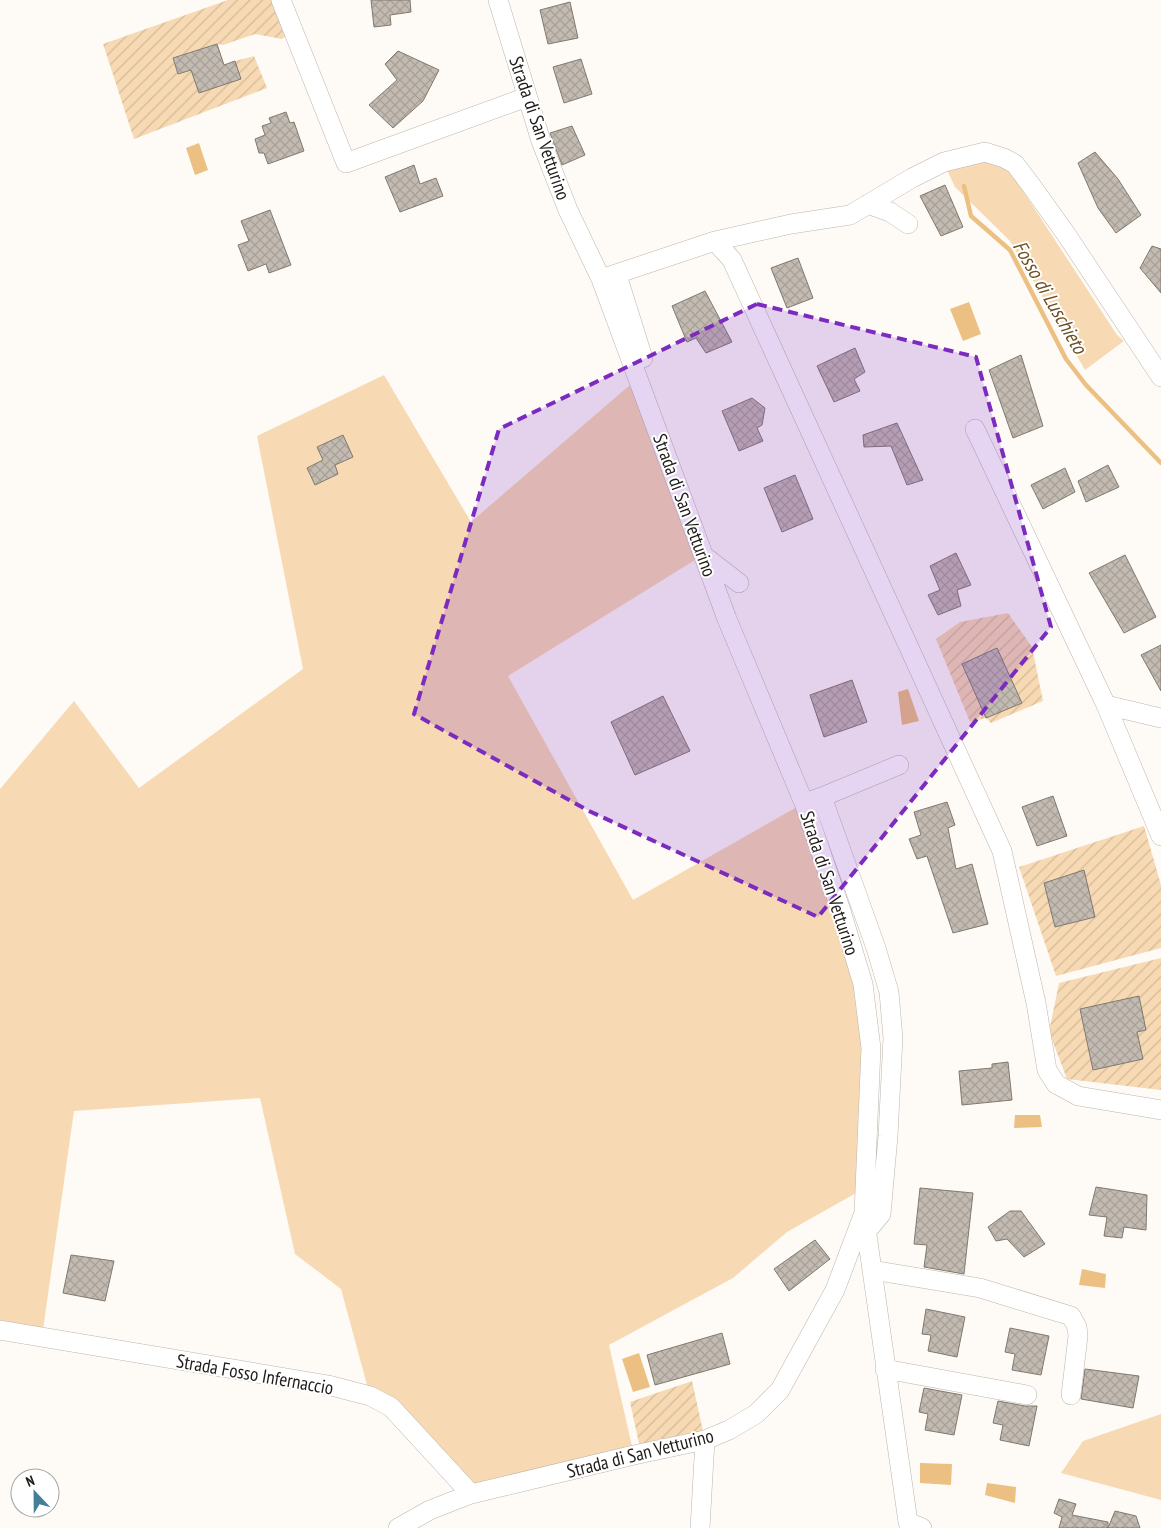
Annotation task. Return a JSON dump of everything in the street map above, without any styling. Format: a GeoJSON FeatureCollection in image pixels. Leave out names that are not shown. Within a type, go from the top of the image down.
{"type":"FeatureCollection","features":[{"type":"Feature","properties":{"kind":"street"},"geometry":{"type":"LineString","coordinates":[[281,0],[346,163],[527,97]]}},
{"type":"Feature","properties":{"kind":"street","name":"Strada di San Vetturino"},"geometry":{"type":"LineString","coordinates":[[398,1528],[430,1510],[471,1494],[634,1454],[705,1440],[729,1430],[756,1414],[780,1390],[834,1290],[864,1213],[871,1048],[863,984],[841,911],[804,803],[727,619],[703,555],[609,277],[568,210],[541,141],[498,0]]}},
{"type":"Feature","properties":{"kind":"street"},"geometry":{"type":"LineString","coordinates":[[609,277],[714,241],[790,224],[850,215],[912,178],[944,162],[985,152],[1015,164],[1161,377]]}},
{"type":"Feature","properties":{"kind":"street"},"geometry":{"type":"LineString","coordinates":[[868,204],[890,212],[908,224]]}},
{"type":"Feature","properties":{"kind":"street"},"geometry":{"type":"LineString","coordinates":[[714,241],[732,260],[1002,851],[1036,1003],[1047,1070],[1056,1084],[1078,1096],[1161,1110]]}},
{"type":"Feature","properties":{"kind":"street"},"geometry":{"type":"LineString","coordinates":[[975,429],[1106,704],[1161,836]]}},
{"type":"Feature","properties":{"kind":"street"},"geometry":{"type":"LineString","coordinates":[[703,555],[739,583]]}},
{"type":"Feature","properties":{"kind":"street"},"geometry":{"type":"LineString","coordinates":[[1106,704],[1161,718]]}},
{"type":"Feature","properties":{"kind":"street"},"geometry":{"type":"LineString","coordinates":[[804,803],[899,765]]}},
{"type":"Feature","properties":{"kind":"street"},"geometry":{"type":"LineString","coordinates":[[822,797],[876,948],[889,992],[893,1038],[888,1146],[881,1214],[866,1232]]}},
{"type":"Feature","properties":{"kind":"street"},"geometry":{"type":"LineString","coordinates":[[864,1213],[908,1522],[922,1528]]}},
{"type":"Feature","properties":{"kind":"street"},"geometry":{"type":"LineString","coordinates":[[872,1270],[980,1288],[1071,1316],[1077,1327],[1078,1336],[1071,1395]]}},
{"type":"Feature","properties":{"kind":"street","name":"Strada Fosso Infernaccio"},"geometry":{"type":"LineString","coordinates":[[0,1330],[328,1385],[370,1396],[391,1406],[471,1494]]}},
{"type":"Feature","properties":{"kind":"street"},"geometry":{"type":"LineString","coordinates":[[885,1369],[1027,1396]]}},
{"type":"Feature","properties":{"kind":"street"},"geometry":{"type":"LineString","coordinates":[[700,1528],[705,1440]]}},
{"type":"Feature","properties":{"kind":"highlighted area"},"geometry":{"type":"Polygon","coordinates":[[[757,304],[976,357],[1051,627],[818,917],[589,811],[414,714],[499,429],[757,304]]]}},
{"type":"Feature","properties":{"kind":"shaded area"},"geometry":{"type":"Polygon","coordinates":[[[228,0],[276,0],[290,33],[282,39],[255,34],[223,45],[217,44],[173,58],[178,74],[191,70],[199,93],[241,79],[235,61],[254,56],[267,88],[134,139],[103,44],[228,0]]]}},
{"type":"Feature","properties":{"kind":"shaded area"},"geometry":{"type":"Polygon","coordinates":[[[199,143],[208,170],[195,175],[186,148],[199,143]]]}},
{"type":"Feature","properties":{"kind":"shaded area"},"geometry":{"type":"Polygon","coordinates":[[[991,159],[1006,165],[1117,335],[1124,341],[1085,370],[1010,241],[955,187],[946,168],[991,159]]]}},
{"type":"Feature","properties":{"kind":"shaded area"},"geometry":{"type":"Polygon","coordinates":[[[969,302],[981,334],[963,341],[950,309],[969,302]]]}},
{"type":"Feature","properties":{"kind":"shaded area"},"geometry":{"type":"Polygon","coordinates":[[[384,375],[471,522],[638,378],[703,555],[508,676],[633,900],[804,803],[863,984],[865,1188],[787,1232],[733,1278],[609,1345],[634,1455],[471,1494],[370,1396],[341,1289],[295,1254],[260,1098],[74,1111],[42,1337],[0,1330],[0,789],[74,701],[139,788],[303,669],[257,436],[384,375]]]}},
{"type":"Feature","properties":{"kind":"shaded area"},"geometry":{"type":"Polygon","coordinates":[[[1008,613],[1032,647],[1043,701],[991,723],[986,718],[970,722],[936,639],[960,622],[1008,613]]]}},
{"type":"Feature","properties":{"kind":"shaded area"},"geometry":{"type":"Polygon","coordinates":[[[908,689],[919,721],[902,725],[898,692],[908,689]]]}},
{"type":"Feature","properties":{"kind":"shaded area"},"geometry":{"type":"Polygon","coordinates":[[[1144,826],[1161,885],[1161,948],[1056,976],[1019,867],[1144,826]]]}},
{"type":"Feature","properties":{"kind":"shaded area"},"geometry":{"type":"Polygon","coordinates":[[[1161,958],[1161,1090],[1067,1079],[1049,1032],[1059,983],[1161,958]]]}},
{"type":"Feature","properties":{"kind":"shaded area"},"geometry":{"type":"Polygon","coordinates":[[[1015,1115],[1040,1115],[1042,1127],[1014,1128],[1015,1115]]]}},
{"type":"Feature","properties":{"kind":"shaded area"},"geometry":{"type":"Polygon","coordinates":[[[1082,1269],[1106,1274],[1105,1288],[1079,1285],[1082,1269]]]}},
{"type":"Feature","properties":{"kind":"shaded area"},"geometry":{"type":"Polygon","coordinates":[[[639,1353],[650,1387],[633,1392],[622,1359],[639,1353]]]}},
{"type":"Feature","properties":{"kind":"shaded area"},"geometry":{"type":"Polygon","coordinates":[[[692,1381],[705,1440],[641,1453],[630,1402],[692,1381]]]}},
{"type":"Feature","properties":{"kind":"shaded area"},"geometry":{"type":"Polygon","coordinates":[[[1161,1414],[1161,1500],[1061,1473],[1083,1441],[1161,1414]]]}},
{"type":"Feature","properties":{"kind":"shaded area"},"geometry":{"type":"Polygon","coordinates":[[[920,1463],[952,1464],[951,1485],[920,1483],[920,1463]]]}},
{"type":"Feature","properties":{"kind":"shaded area"},"geometry":{"type":"Polygon","coordinates":[[[987,1483],[1016,1487],[1015,1503],[985,1495],[987,1483]]]}},
{"type":"Feature","properties":{"kind":"building"},"geometry":{"type":"Polygon","coordinates":[[[371,0],[410,0],[411,12],[390,15],[391,25],[374,27],[371,0]]]}},
{"type":"Feature","properties":{"kind":"building"},"geometry":{"type":"Polygon","coordinates":[[[570,2],[578,38],[548,44],[540,10],[570,2]]]}},
{"type":"Feature","properties":{"kind":"building"},"geometry":{"type":"Polygon","coordinates":[[[217,44],[224,65],[235,61],[241,79],[199,93],[191,70],[178,74],[173,58],[217,44]]]}},
{"type":"Feature","properties":{"kind":"building"},"geometry":{"type":"Polygon","coordinates":[[[398,51],[439,70],[423,101],[393,128],[369,105],[397,80],[385,64],[398,51]]]}},
{"type":"Feature","properties":{"kind":"building"},"geometry":{"type":"Polygon","coordinates":[[[581,59],[592,94],[564,103],[553,67],[581,59]]]}},
{"type":"Feature","properties":{"kind":"building"},"geometry":{"type":"Polygon","coordinates":[[[286,112],[290,123],[294,122],[304,151],[268,164],[264,153],[259,153],[255,139],[265,135],[262,126],[271,123],[269,118],[286,112]]]}},
{"type":"Feature","properties":{"kind":"building"},"geometry":{"type":"Polygon","coordinates":[[[572,126],[585,155],[562,165],[550,133],[572,126]]]}},
{"type":"Feature","properties":{"kind":"building"},"geometry":{"type":"Polygon","coordinates":[[[1095,152],[1118,179],[1141,215],[1116,233],[1098,208],[1078,163],[1095,152]]]}},
{"type":"Feature","properties":{"kind":"building"},"geometry":{"type":"Polygon","coordinates":[[[414,165],[420,184],[436,178],[443,196],[400,212],[385,177],[414,165]]]}},
{"type":"Feature","properties":{"kind":"building"},"geometry":{"type":"Polygon","coordinates":[[[945,185],[963,227],[941,236],[920,196],[945,185]]]}},
{"type":"Feature","properties":{"kind":"building"},"geometry":{"type":"Polygon","coordinates":[[[270,210],[291,265],[269,273],[266,264],[248,271],[238,245],[249,241],[241,221],[270,210]]]}},
{"type":"Feature","properties":{"kind":"building"},"geometry":{"type":"Polygon","coordinates":[[[1152,246],[1161,249],[1161,293],[1140,268],[1152,246]]]}},
{"type":"Feature","properties":{"kind":"building"},"geometry":{"type":"Polygon","coordinates":[[[798,258],[813,298],[787,308],[771,268],[798,258]]]}},
{"type":"Feature","properties":{"kind":"building"},"geometry":{"type":"Polygon","coordinates":[[[705,291],[732,342],[706,353],[696,338],[687,342],[672,306],[705,291]]]}},
{"type":"Feature","properties":{"kind":"building"},"geometry":{"type":"Polygon","coordinates":[[[855,348],[865,372],[854,379],[860,391],[834,402],[817,366],[855,348]]]}},
{"type":"Feature","properties":{"kind":"building"},"geometry":{"type":"Polygon","coordinates":[[[1021,355],[1043,426],[1013,438],[989,370],[1021,355]]]}},
{"type":"Feature","properties":{"kind":"building"},"geometry":{"type":"Polygon","coordinates":[[[752,398],[765,408],[762,425],[757,428],[763,441],[739,451],[722,411],[752,398]]]}},
{"type":"Feature","properties":{"kind":"building"},"geometry":{"type":"Polygon","coordinates":[[[897,423],[923,480],[907,485],[891,446],[864,447],[863,435],[897,423]]]}},
{"type":"Feature","properties":{"kind":"building"},"geometry":{"type":"Polygon","coordinates":[[[343,435],[353,457],[335,465],[338,474],[315,485],[307,468],[323,460],[317,447],[343,435]]]}},
{"type":"Feature","properties":{"kind":"building"},"geometry":{"type":"Polygon","coordinates":[[[1108,465],[1119,487],[1086,502],[1078,481],[1108,465]]]}},
{"type":"Feature","properties":{"kind":"building"},"geometry":{"type":"Polygon","coordinates":[[[1065,468],[1075,492],[1043,509],[1031,485],[1065,468]]]}},
{"type":"Feature","properties":{"kind":"building"},"geometry":{"type":"Polygon","coordinates":[[[795,475],[813,519],[782,532],[764,488],[795,475]]]}},
{"type":"Feature","properties":{"kind":"building"},"geometry":{"type":"Polygon","coordinates":[[[956,553],[971,585],[957,590],[961,606],[938,615],[928,595],[940,590],[930,566],[956,553]]]}},
{"type":"Feature","properties":{"kind":"building"},"geometry":{"type":"Polygon","coordinates":[[[1125,555],[1156,617],[1124,633],[1089,573],[1125,555]]]}},
{"type":"Feature","properties":{"kind":"building"},"geometry":{"type":"Polygon","coordinates":[[[1161,645],[1161,691],[1141,655],[1161,645]]]}},
{"type":"Feature","properties":{"kind":"building"},"geometry":{"type":"Polygon","coordinates":[[[997,648],[1022,703],[986,718],[962,664],[997,648]]]}},
{"type":"Feature","properties":{"kind":"building"},"geometry":{"type":"Polygon","coordinates":[[[852,680],[867,722],[824,737],[810,695],[852,680]]]}},
{"type":"Feature","properties":{"kind":"building"},"geometry":{"type":"Polygon","coordinates":[[[663,696],[690,751],[635,775],[611,722],[663,696]]]}},
{"type":"Feature","properties":{"kind":"building"},"geometry":{"type":"Polygon","coordinates":[[[1053,796],[1067,836],[1037,846],[1022,807],[1053,796]]]}},
{"type":"Feature","properties":{"kind":"building"},"geometry":{"type":"Polygon","coordinates":[[[947,802],[955,825],[948,828],[956,869],[972,864],[988,924],[953,933],[927,856],[917,859],[909,839],[921,835],[914,812],[947,802]]]}},
{"type":"Feature","properties":{"kind":"building"},"geometry":{"type":"Polygon","coordinates":[[[1084,870],[1095,917],[1055,927],[1044,883],[1084,870]]]}},
{"type":"Feature","properties":{"kind":"building"},"geometry":{"type":"Polygon","coordinates":[[[1139,996],[1146,1030],[1137,1032],[1143,1059],[1093,1070],[1080,1009],[1139,996]]]}},
{"type":"Feature","properties":{"kind":"building"},"geometry":{"type":"Polygon","coordinates":[[[1008,1062],[1012,1100],[962,1105],[959,1071],[992,1068],[992,1064],[1008,1062]]]}},
{"type":"Feature","properties":{"kind":"building"},"geometry":{"type":"Polygon","coordinates":[[[1096,1187],[1147,1195],[1146,1230],[1124,1227],[1122,1238],[1104,1236],[1107,1217],[1089,1215],[1096,1187]]]}},
{"type":"Feature","properties":{"kind":"building"},"geometry":{"type":"Polygon","coordinates":[[[920,1188],[973,1193],[964,1274],[924,1267],[927,1245],[914,1244],[920,1188]]]}},
{"type":"Feature","properties":{"kind":"building"},"geometry":{"type":"Polygon","coordinates":[[[1010,1211],[1021,1211],[1045,1244],[1024,1257],[1007,1239],[996,1241],[988,1227],[1010,1211]]]}},
{"type":"Feature","properties":{"kind":"building"},"geometry":{"type":"Polygon","coordinates":[[[815,1240],[830,1259],[789,1291],[774,1269],[815,1240]]]}},
{"type":"Feature","properties":{"kind":"building"},"geometry":{"type":"Polygon","coordinates":[[[71,1255],[114,1261],[105,1301],[63,1293],[71,1255]]]}},
{"type":"Feature","properties":{"kind":"building"},"geometry":{"type":"Polygon","coordinates":[[[926,1309],[965,1317],[957,1357],[928,1351],[931,1335],[922,1334],[926,1309]]]}},
{"type":"Feature","properties":{"kind":"building"},"geometry":{"type":"Polygon","coordinates":[[[1010,1328],[1049,1336],[1041,1375],[1012,1370],[1015,1354],[1005,1352],[1010,1328]]]}},
{"type":"Feature","properties":{"kind":"building"},"geometry":{"type":"Polygon","coordinates":[[[722,1333],[730,1364],[655,1385],[647,1355],[722,1333]]]}},
{"type":"Feature","properties":{"kind":"building"},"geometry":{"type":"Polygon","coordinates":[[[1085,1369],[1139,1376],[1133,1408],[1081,1399],[1085,1369]]]}},
{"type":"Feature","properties":{"kind":"building"},"geometry":{"type":"Polygon","coordinates":[[[924,1388],[962,1395],[954,1435],[925,1430],[928,1414],[919,1412],[924,1388]]]}},
{"type":"Feature","properties":{"kind":"building"},"geometry":{"type":"Polygon","coordinates":[[[998,1401],[1025,1406],[1037,1406],[1029,1446],[1000,1440],[1003,1425],[993,1423],[998,1401]]]}},
{"type":"Feature","properties":{"kind":"building"},"geometry":{"type":"Polygon","coordinates":[[[1059,1499],[1076,1504],[1072,1515],[1108,1522],[1108,1528],[1059,1528],[1062,1517],[1054,1513],[1059,1499]]]}},
{"type":"Feature","properties":{"kind":"building"},"geometry":{"type":"Polygon","coordinates":[[[1115,1511],[1136,1516],[1140,1528],[1108,1528],[1115,1511]]]}},
{"type":"Feature","properties":{"kind":"waterway","name":"Fosso di Luschieto"},"geometry":{"type":"LineString","coordinates":[[964,186],[971,216],[1010,250],[1066,359],[1086,385],[1161,463]]}}]}
